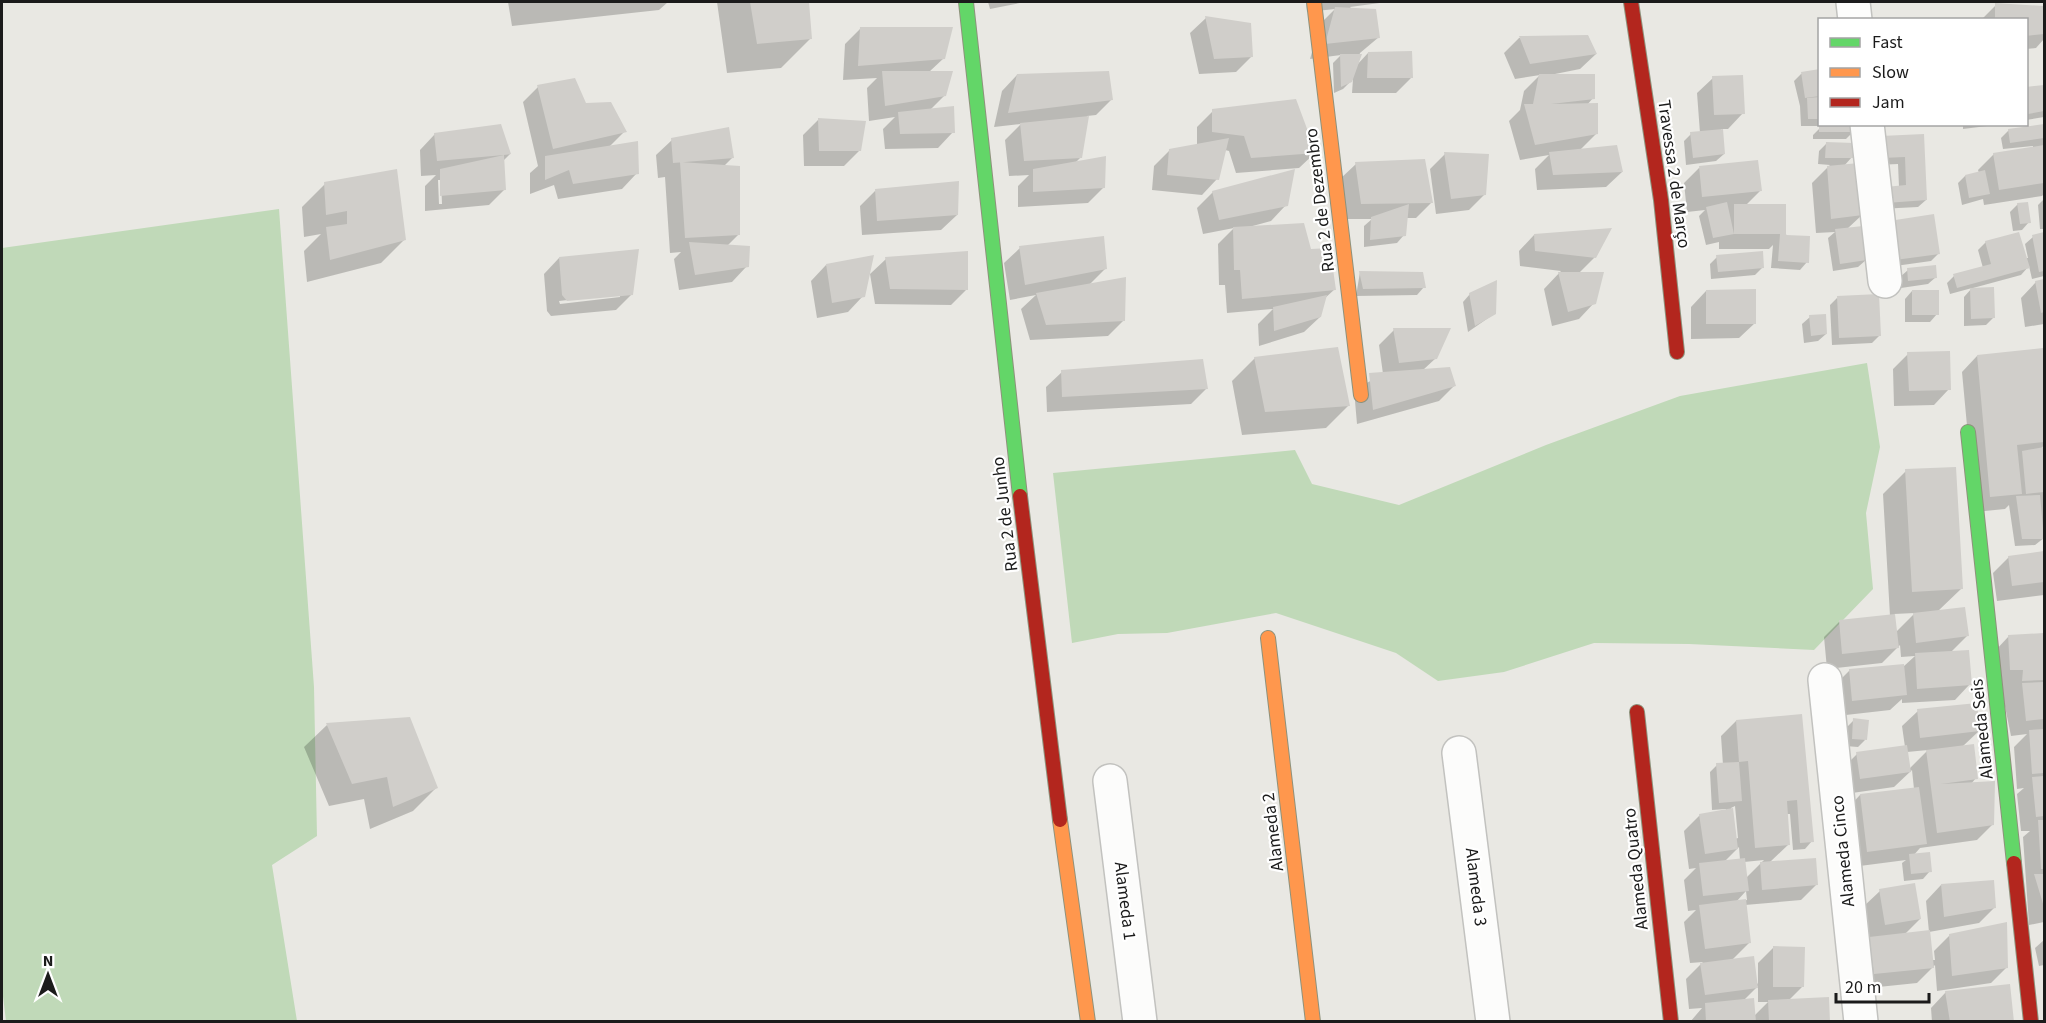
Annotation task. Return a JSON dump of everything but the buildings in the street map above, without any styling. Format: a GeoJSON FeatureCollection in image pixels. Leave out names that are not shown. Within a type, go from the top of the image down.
{"type":"FeatureCollection","features":[{"type":"Feature","properties":{"kind":"street","name":"Rua 2 de Junho"},"geometry":{"type":"LineString","coordinates":[[966,2],[1000,326],[1066,872],[1088,1022]]}},
{"type":"Feature","properties":{"kind":"street","name":"Rua 2 de Dezembro"},"geometry":{"type":"LineString","coordinates":[[1314,2],[1361,395]]}},
{"type":"Feature","properties":{"kind":"street","name":"Travessa 2 de Março"},"geometry":{"type":"LineString","coordinates":[[1630,2],[1661,201],[1677,352]]}},
{"type":"Feature","properties":{"kind":"street"},"geometry":{"type":"LineString","coordinates":[[1853,2],[1855,18]]}},
{"type":"Feature","properties":{"kind":"street"},"geometry":{"type":"LineString","coordinates":[[1867,126],[1885,281]]}},
{"type":"Feature","properties":{"kind":"street","name":"Alameda Seis"},"geometry":{"type":"LineString","coordinates":[[1968,432],[2031,1022]]}},
{"type":"Feature","properties":{"kind":"street","name":"Alameda 2"},"geometry":{"type":"LineString","coordinates":[[1269,638],[1313,1022]]}},
{"type":"Feature","properties":{"kind":"street","name":"Alameda Cinco"},"geometry":{"type":"LineString","coordinates":[[1825,680],[1861,1022]]}},
{"type":"Feature","properties":{"kind":"street","name":"Alameda Quatro"},"geometry":{"type":"LineString","coordinates":[[1637,712],[1671,1022]]}},
{"type":"Feature","properties":{"kind":"street","name":"Alameda 3"},"geometry":{"type":"LineString","coordinates":[[1460,753],[1493,1022]]}},
{"type":"Feature","properties":{"kind":"street","name":"Alameda 1"},"geometry":{"type":"LineString","coordinates":[[1110,781],[1140,1022]]}},
{"type":"Feature","properties":{"kind":"green space"},"geometry":{"type":"Polygon","coordinates":[[[279,209],[314,687],[317,836],[272,865],[297,1021],[6,1021],[2,988],[2,248],[279,209]]]}},
{"type":"Feature","properties":{"kind":"green space"},"geometry":{"type":"Polygon","coordinates":[[[1867,363],[1880,447],[1866,513],[1873,589],[1814,650],[1689,644],[1594,643],[1504,672],[1438,681],[1396,653],[1276,613],[1167,633],[1118,634],[1072,643],[1053,473],[1295,450],[1312,484],[1399,505],[1546,445],[1680,396],[1867,363]]]}},
{"type":"Feature","properties":{"kind":"traffic: fast"},"geometry":{"type":"LineString","coordinates":[[966,2],[1020,496]]}},
{"type":"Feature","properties":{"kind":"traffic: fast"},"geometry":{"type":"LineString","coordinates":[[1968,432],[2014,863]]}},
{"type":"Feature","properties":{"kind":"traffic: slow"},"geometry":{"type":"LineString","coordinates":[[1314,2],[1361,395]]}},
{"type":"Feature","properties":{"kind":"traffic: slow"},"geometry":{"type":"LineString","coordinates":[[1268,638],[1313,1022]]}},
{"type":"Feature","properties":{"kind":"traffic: slow"},"geometry":{"type":"LineString","coordinates":[[1060,820],[1088,1022]]}},
{"type":"Feature","properties":{"kind":"traffic: jam"},"geometry":{"type":"LineString","coordinates":[[1631,2],[1661,200],[1677,352]]}},
{"type":"Feature","properties":{"kind":"traffic: jam"},"geometry":{"type":"LineString","coordinates":[[1020,496],[1060,820]]}},
{"type":"Feature","properties":{"kind":"traffic: jam"},"geometry":{"type":"LineString","coordinates":[[1637,712],[1671,1022]]}},
{"type":"Feature","properties":{"kind":"traffic: jam"},"geometry":{"type":"LineString","coordinates":[[2014,863],[2031,1022]]}}]}
